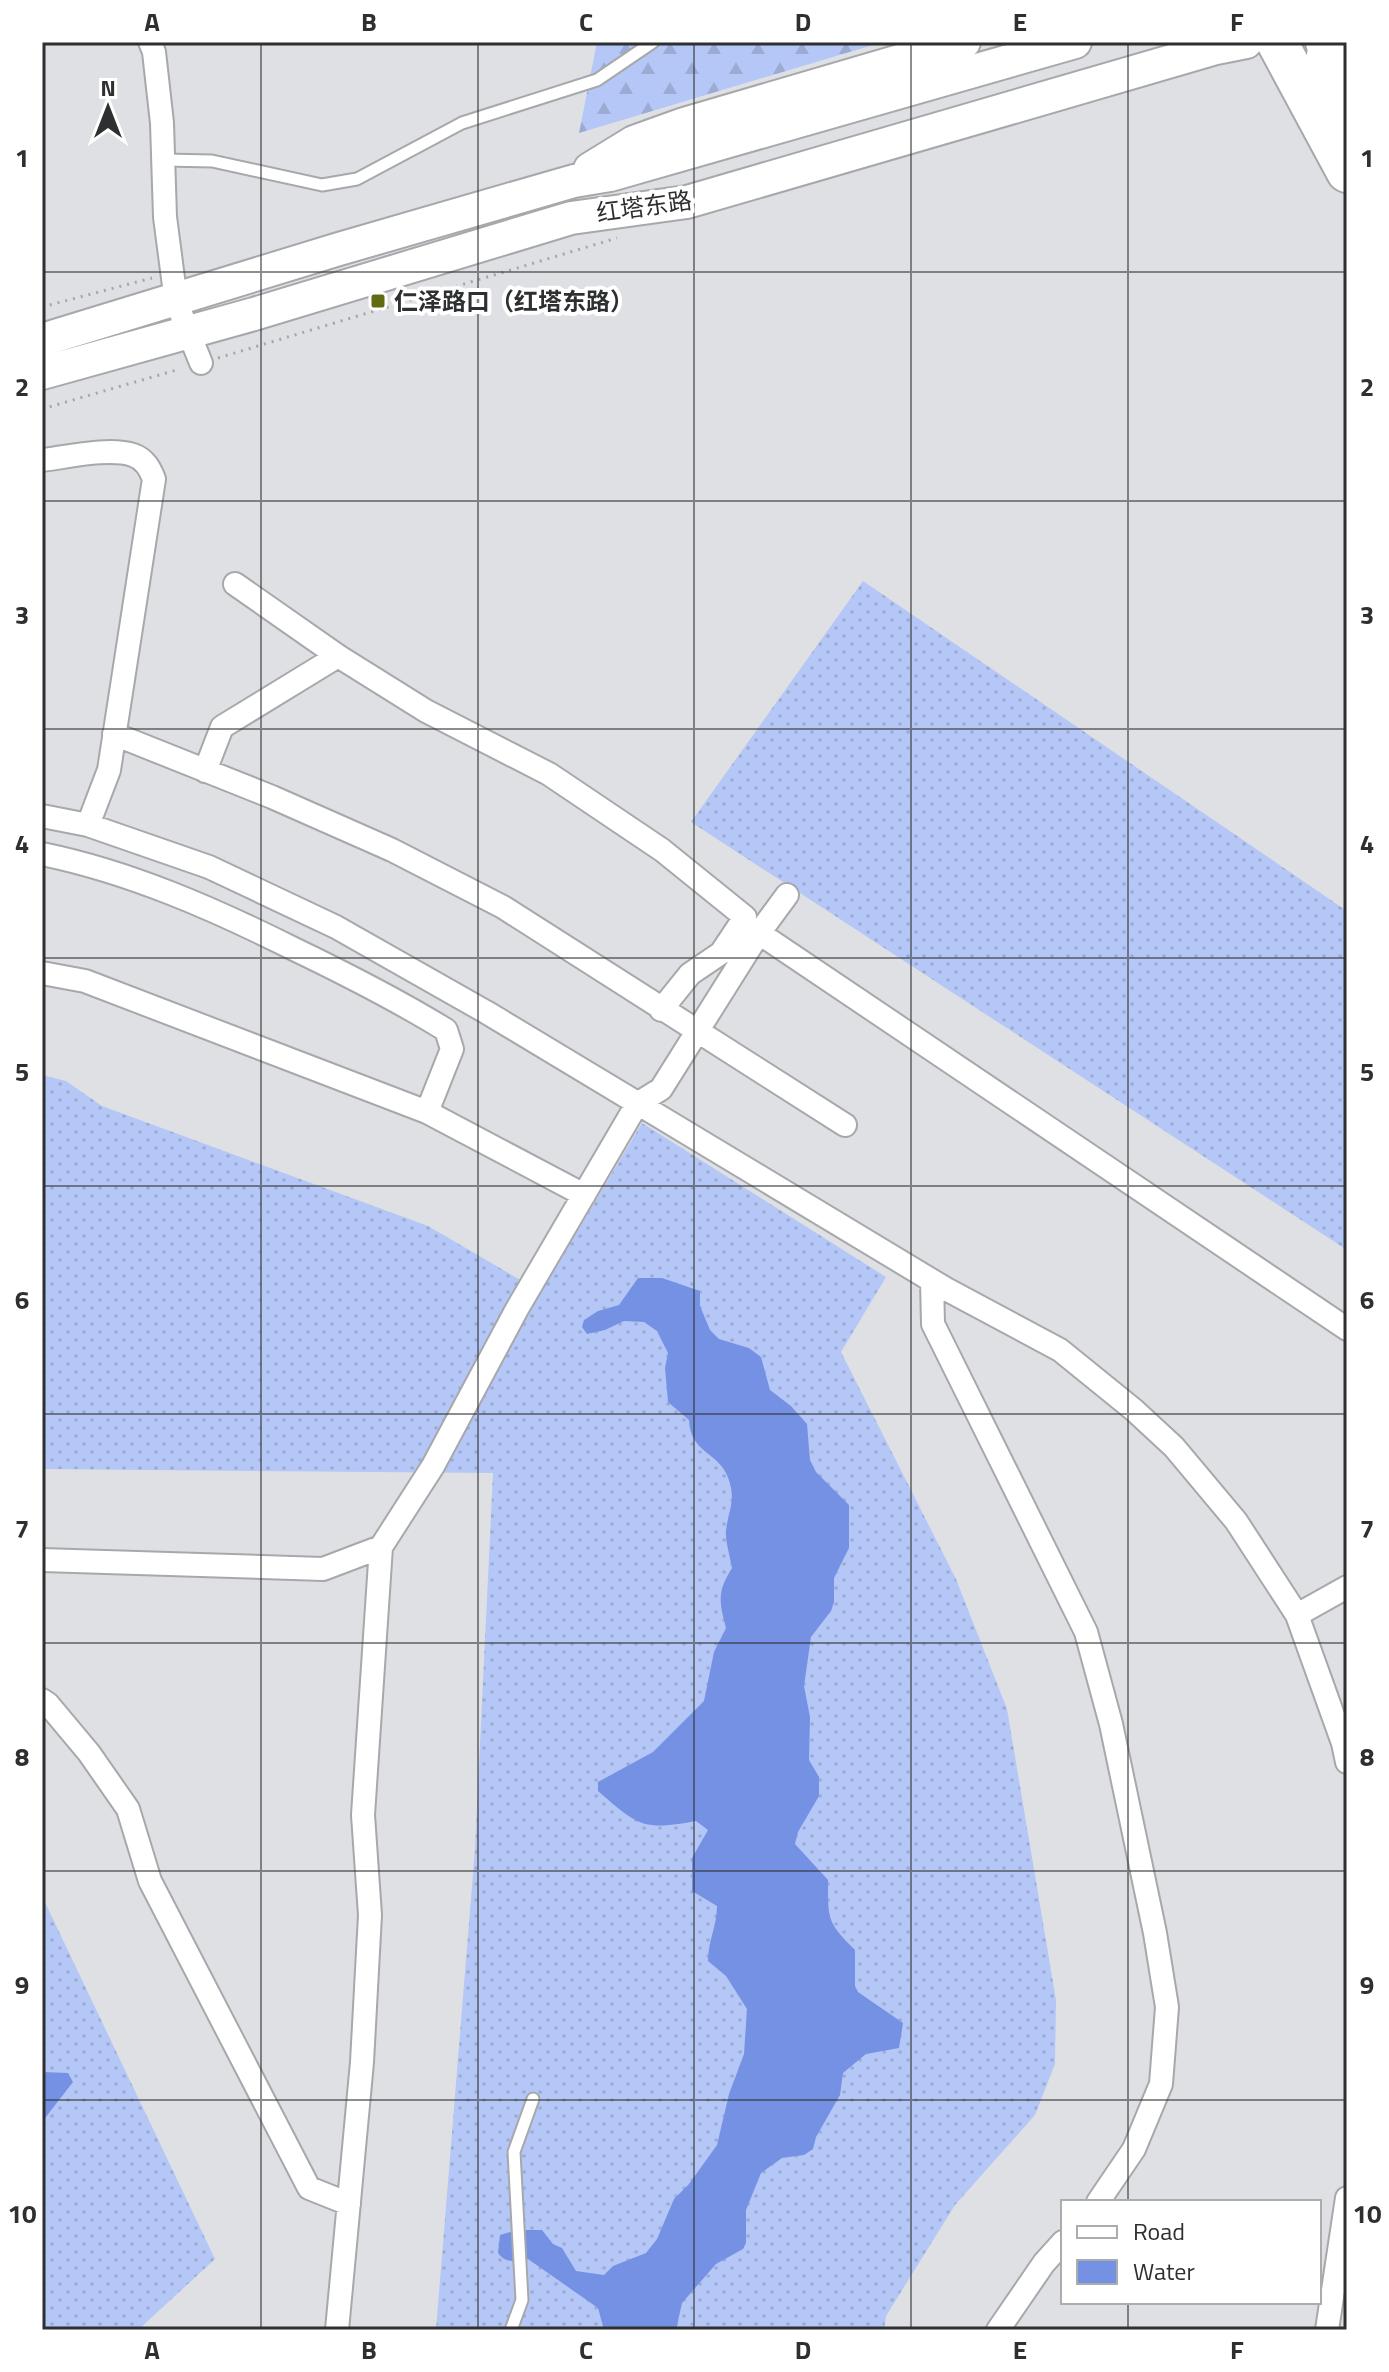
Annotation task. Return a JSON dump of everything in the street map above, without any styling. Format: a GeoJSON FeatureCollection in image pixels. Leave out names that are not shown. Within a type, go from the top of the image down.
{"type":"FeatureCollection","features":[{"type":"Feature","properties":{"kind":"highway"},"geometry":{"type":"LineString","coordinates":[[1277,42],[1347,172]]}},
{"type":"Feature","properties":{"kind":"highway"},"geometry":{"type":"LineString","coordinates":[[1323,42],[1347,81]]}},
{"type":"Feature","properties":{"kind":"main road"},"geometry":{"type":"LineString","coordinates":[[574,181],[634,142],[684,124],[964,42]]}},
{"type":"Feature","properties":{"kind":"main road","name":"红塔东路"},"geometry":{"type":"LineString","coordinates":[[42,340],[574,181],[610,175],[1075,42]]}},
{"type":"Feature","properties":{"kind":"main road","name":"红塔东路"},"geometry":{"type":"LineString","coordinates":[[42,373],[571,218],[700,199],[1216,48],[1246,42]]}},
{"type":"Feature","properties":{"kind":"main road"},"geometry":{"type":"LineString","coordinates":[[1323,42],[1347,107]]}},
{"type":"Feature","properties":{"kind":"street"},"geometry":{"type":"LineString","coordinates":[[150,42],[154,52],[164,160],[165,217],[176,301],[201,363]]}},
{"type":"Feature","properties":{"kind":"street"},"geometry":{"type":"LineString","coordinates":[[42,460],[110,453],[134,455],[148,465],[154,479],[109,770],[88,825]]}},
{"type":"Feature","properties":{"kind":"street"},"geometry":{"type":"LineString","coordinates":[[235,584],[338,656],[426,711],[549,774],[662,850],[745,917],[721,953],[690,974],[661,1010]]}},
{"type":"Feature","properties":{"kind":"street"},"geometry":{"type":"LineString","coordinates":[[205,771],[222,727],[338,656]]}},
{"type":"Feature","properties":{"kind":"street"},"geometry":{"type":"LineString","coordinates":[[114,734],[392,850],[503,907],[845,1125]]}},
{"type":"Feature","properties":{"kind":"street"},"geometry":{"type":"LineString","coordinates":[[42,816],[88,825],[209,867],[336,927],[486,1012],[932,1281],[1060,1350],[1174,1447],[1236,1521],[1297,1615],[1347,1762]]}},
{"type":"Feature","properties":{"kind":"street"},"geometry":{"type":"LineString","coordinates":[[42,854],[90,864],[224,914],[392,997],[446,1030],[452,1049],[427,1112]]}},
{"type":"Feature","properties":{"kind":"street"},"geometry":{"type":"LineString","coordinates":[[337,2330],[362,2062],[370,1915],[363,1815],[381,1547],[433,1466],[517,1309],[637,1104],[661,1089],[759,933],[787,895]]}},
{"type":"Feature","properties":{"kind":"street"},"geometry":{"type":"LineString","coordinates":[[759,933],[1347,1329]]}},
{"type":"Feature","properties":{"kind":"street"},"geometry":{"type":"LineString","coordinates":[[42,973],[85,981],[427,1112],[584,1195]]}},
{"type":"Feature","properties":{"kind":"street"},"geometry":{"type":"LineString","coordinates":[[932,1281],[933,1324],[1086,1632],[1111,1724],[1155,1933],[1167,2007],[1161,2084],[1134,2149],[1099,2200]]}},
{"type":"Feature","properties":{"kind":"street"},"geometry":{"type":"LineString","coordinates":[[42,1560],[323,1569],[381,1547]]}},
{"type":"Feature","properties":{"kind":"street"},"geometry":{"type":"LineString","coordinates":[[1297,1615],[1347,1587]]}},
{"type":"Feature","properties":{"kind":"street"},"geometry":{"type":"LineString","coordinates":[[42,1700],[89,1753],[128,1809],[150,1881],[309,2188],[349,2204]]}},
{"type":"Feature","properties":{"kind":"street"},"geometry":{"type":"LineString","coordinates":[[1327,2330],[1347,2198]]}},
{"type":"Feature","properties":{"kind":"street"},"geometry":{"type":"LineString","coordinates":[[998,2330],[1044,2263],[1061,2244]]}},
{"type":"Feature","properties":{"kind":"lane"},"geometry":{"type":"LineString","coordinates":[[164,160],[212,161],[322,185],[357,179],[462,123],[597,80],[653,42]]}},
{"type":"Feature","properties":{"kind":"lane"},"geometry":{"type":"LineString","coordinates":[[511,2330],[522,2300],[514,2152],[533,2099]]}},
{"type":"Feature","properties":{"kind":"path"},"geometry":{"type":"LineString","coordinates":[[42,409],[628,235]]}},
{"type":"Feature","properties":{"kind":"green space"},"geometry":{"type":"Polygon","coordinates":[[[597,42],[883,42],[579,133],[597,42]]]}},
{"type":"Feature","properties":{"kind":"green space"},"geometry":{"type":"Polygon","coordinates":[[[863,581],[1347,911],[1347,1250],[691,822],[863,581]]]}},
{"type":"Feature","properties":{"kind":"green space"},"geometry":{"type":"Polygon","coordinates":[[[42,1075],[66,1081],[102,1106],[428,1226],[541,1292],[642,1123],[886,1277],[841,1352],[956,1579],[1007,1709],[1056,2000],[1055,2064],[1035,2115],[955,2205],[886,2316],[884,2330],[436,2330],[475,1849],[493,1473],[42,1469],[42,1075]]]}},
{"type":"Feature","properties":{"kind":"green space"},"geometry":{"type":"Polygon","coordinates":[[[42,1896],[215,2259],[138,2330],[42,2330],[42,1896]]]}},
{"type":"Feature","properties":{"kind":"water"},"geometry":{"type":"Polygon","coordinates":[[[638,1278],[662,1278],[700,1291],[700,1306],[710,1330],[719,1339],[749,1348],[761,1357],[770,1390],[791,1406],[807,1424],[810,1460],[816,1472],[849,1505],[849,1548],[834,1578],[834,1602],[831,1611],[811,1637],[804,1686],[810,1717],[809,1760],[819,1777],[819,1796],[798,1832],[795,1844],[828,1880],[831,1920],[855,1950],[855,1986],[858,1992],[903,2023],[899,2048],[866,2054],[843,2073],[840,2095],[816,2137],[813,2149],[804,2155],[782,2158],[761,2173],[746,2210],[746,2243],[743,2249],[716,2264],[682,2303],[676,2330],[604,2330],[598,2308],[528,2259],[508,2260],[498,2253],[500,2235],[517,2230],[542,2230],[553,2244],[562,2248],[576,2271],[604,2275],[613,2266],[646,2253],[657,2239],[674,2199],[717,2145],[729,2094],[744,2054],[747,2009],[726,1976],[708,1961],[717,1906],[692,1891],[692,1858],[708,1830],[696,1821],[664,1825],[642,1823],[598,1791],[598,1782],[653,1752],[704,1701],[714,1652],[726,1628],[721,1597],[732,1568],[726,1534],[732,1497],[730,1483],[723,1467],[694,1439],[689,1420],[668,1402],[665,1368],[668,1353],[657,1331],[644,1322],[624,1321],[587,1334],[582,1327],[584,1320],[598,1311],[619,1305],[638,1278]]]}},
{"type":"Feature","properties":{"kind":"water"},"geometry":{"type":"Polygon","coordinates":[[[42,2072],[68,2073],[73,2082],[42,2122],[42,2072]]]}},
{"type":"Feature","properties":{"kind":"place","name":"仁泽路口（红塔东路）"},"geometry":{"type":"Point","coordinates":[378,301]}}]}
